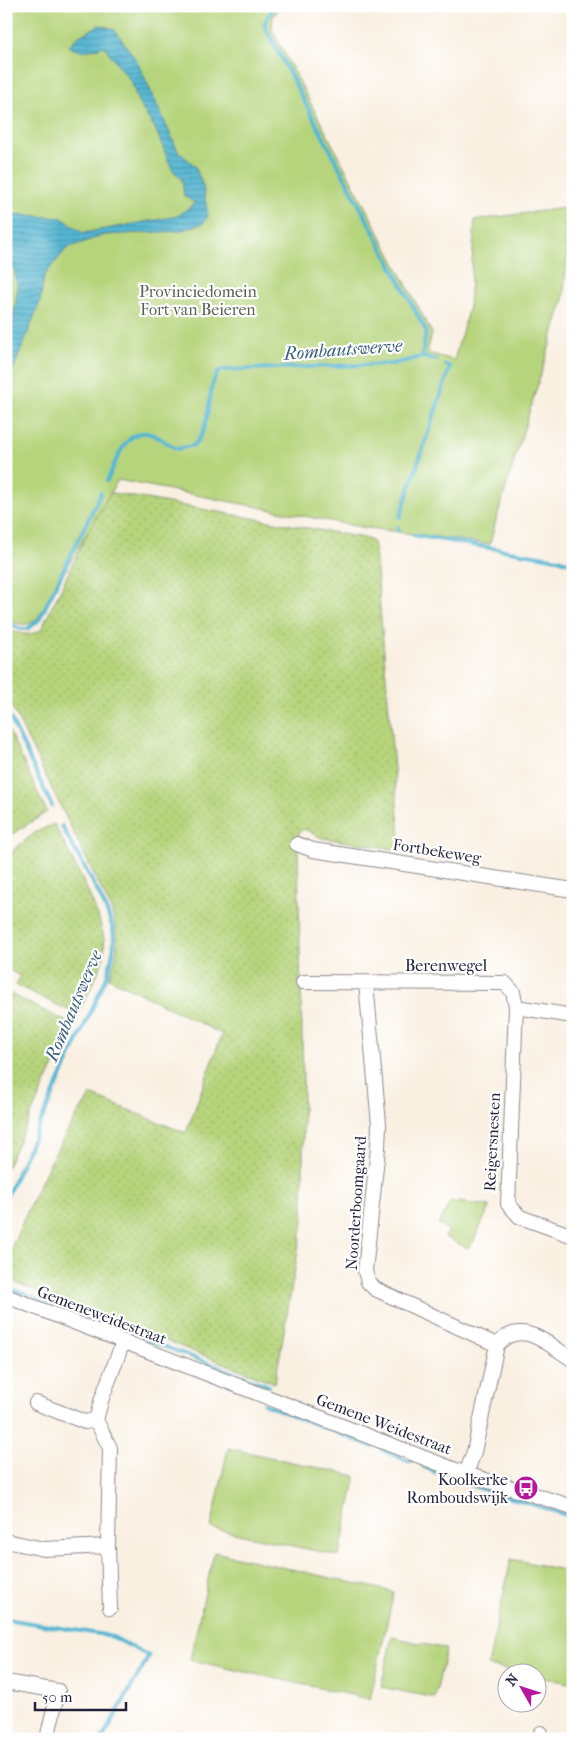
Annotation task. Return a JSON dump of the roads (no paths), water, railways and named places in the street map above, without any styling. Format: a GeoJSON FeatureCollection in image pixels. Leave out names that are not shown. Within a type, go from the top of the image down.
{"type":"FeatureCollection","features":[{"type":"Feature","properties":{"kind":"street","name":"Fortbekeweg"},"geometry":{"type":"LineString","coordinates":[[296,844],[313,850],[573,890]]}},
{"type":"Feature","properties":{"kind":"street","name":"Berenwegel"},"geometry":{"type":"LineString","coordinates":[[303,982],[505,983],[513,992],[516,1007]]}},
{"type":"Feature","properties":{"kind":"street","name":"Noorderboomgaard"},"geometry":{"type":"LineString","coordinates":[[366,982],[379,1124],[365,1271],[368,1282],[376,1289],[498,1345]]}},
{"type":"Feature","properties":{"kind":"street"},"geometry":{"type":"LineString","coordinates":[[516,1007],[573,1016]]}},
{"type":"Feature","properties":{"kind":"street","name":"Reigersnesten"},"geometry":{"type":"LineString","coordinates":[[516,1007],[508,1204],[520,1217],[573,1236]]}},
{"type":"Feature","properties":{"kind":"street","name":"Gemeneweidestraat"},"geometry":{"type":"LineString","coordinates":[[6,1296],[186,1366]]}},
{"type":"Feature","properties":{"kind":"street"},"geometry":{"type":"LineString","coordinates":[[466,1474],[474,1452],[498,1345],[505,1336],[515,1332],[526,1332],[573,1360]]}},
{"type":"Feature","properties":{"kind":"street"},"geometry":{"type":"LineString","coordinates":[[110,1608],[108,1546],[110,1448],[96,1420],[102,1398],[123,1342]]}},
{"type":"Feature","properties":{"kind":"street","name":"Gemene Weidestraat"},"geometry":{"type":"LineString","coordinates":[[186,1366],[466,1474],[573,1507]]}},
{"type":"Feature","properties":{"kind":"street"},"geometry":{"type":"LineString","coordinates":[[36,1403],[85,1422],[96,1420]]}},
{"type":"Feature","properties":{"kind":"street"},"geometry":{"type":"LineString","coordinates":[[6,1541],[44,1549],[108,1546]]}},
{"type":"Feature","properties":{"kind":"street"},"geometry":{"type":"LineString","coordinates":[[6,1682],[58,1691],[47,1739]]}},
{"type":"Feature","properties":{"kind":"water"},"geometry":{"type":"Polygon","coordinates":[[[99,25],[114,29],[137,61],[178,151],[195,166],[203,186],[208,216],[202,224],[178,231],[104,235],[67,248],[44,276],[40,302],[6,388],[6,338],[12,326],[18,287],[13,266],[6,257],[6,209],[13,214],[62,218],[83,233],[178,216],[195,203],[184,196],[182,180],[172,169],[155,128],[139,104],[132,83],[104,46],[82,51],[68,46],[78,37],[99,25]]]}},
{"type":"Feature","properties":{"kind":"waterway","name":"Rombautswerve"},"geometry":{"type":"LineString","coordinates":[[107,481],[118,456],[128,440],[135,435],[142,433],[151,434],[178,449],[194,445],[204,427],[213,384],[221,370],[392,364],[422,357],[426,331],[264,25],[274,6]]}},
{"type":"Feature","properties":{"kind":"waterway"},"geometry":{"type":"LineString","coordinates":[[422,357],[436,360]]}},
{"type":"Feature","properties":{"kind":"waterway"},"geometry":{"type":"LineString","coordinates":[[400,517],[450,367],[446,365]]}},
{"type":"Feature","properties":{"kind":"waterway","name":"Rombautswerve"},"geometry":{"type":"LineString","coordinates":[[6,622],[20,629],[27,629],[39,620],[101,493]]}},
{"type":"Feature","properties":{"kind":"waterway"},"geometry":{"type":"LineString","coordinates":[[397,527],[399,531]]}},
{"type":"Feature","properties":{"kind":"waterway"},"geometry":{"type":"LineString","coordinates":[[413,535],[558,559],[573,564]]}},
{"type":"Feature","properties":{"kind":"waterway","name":"Rombautswerve"},"geometry":{"type":"LineString","coordinates":[[6,709],[52,806]]}},
{"type":"Feature","properties":{"kind":"waterway","name":"Rombautswerve"},"geometry":{"type":"LineString","coordinates":[[6,1198],[107,976],[113,953],[114,936],[110,919],[98,892],[62,826]]}},
{"type":"Feature","properties":{"kind":"waterway","name":"Rombautswerve"},"geometry":{"type":"LineString","coordinates":[[6,1287],[269,1386]]}},
{"type":"Feature","properties":{"kind":"waterway","name":"Rombautswerve"},"geometry":{"type":"LineString","coordinates":[[264,1404],[373,1447]]}},
{"type":"Feature","properties":{"kind":"waterway","name":"Rombautswerve"},"geometry":{"type":"LineString","coordinates":[[382,1450],[411,1462]]}},
{"type":"Feature","properties":{"kind":"waterway","name":"Rombautswerve"},"geometry":{"type":"LineString","coordinates":[[424,1467],[437,1473]]}},
{"type":"Feature","properties":{"kind":"waterway","name":"Rombautswerve"},"geometry":{"type":"LineString","coordinates":[[454,1480],[573,1517]]}},
{"type":"Feature","properties":{"kind":"waterway"},"geometry":{"type":"LineString","coordinates":[[6,1619],[113,1637],[149,1656],[102,1739]]}},
{"type":"Feature","properties":{"kind":"place","name":"Koolkerke Romboudswijk"},"geometry":{"type":"Point","coordinates":[526,1488]}},
{"type":"Feature","properties":{"kind":"park label","name":"Provinciedomein Fort van Beieren"},"geometry":{"type":"Point","coordinates":[198,300]}}]}
